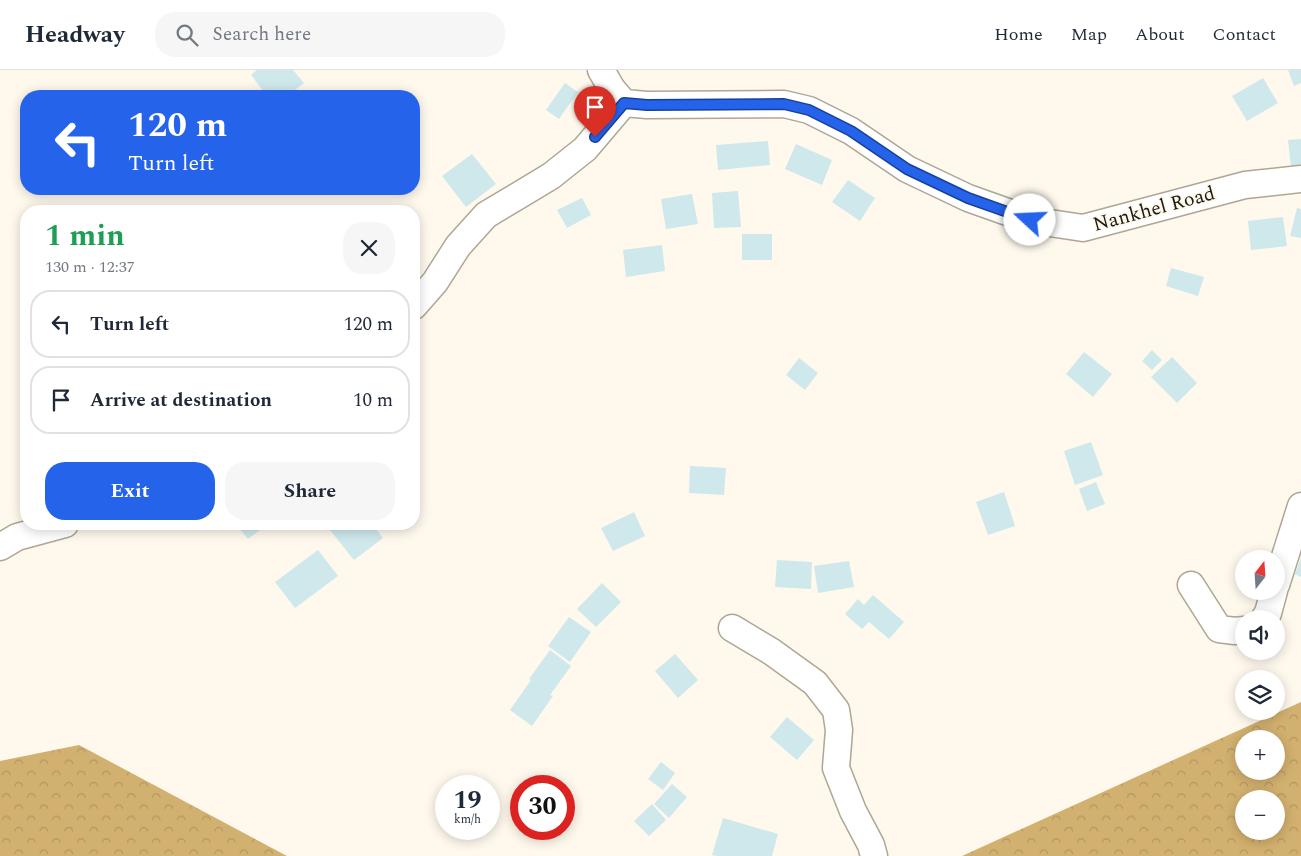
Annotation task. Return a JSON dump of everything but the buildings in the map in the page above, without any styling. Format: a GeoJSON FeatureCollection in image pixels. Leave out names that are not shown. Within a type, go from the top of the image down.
{"type":"FeatureCollection","features":[{"type":"Feature","properties":{"kind":"street"},"geometry":{"type":"LineString","coordinates":[[420,299],[436,282],[458,246],[486,215],[551,176],[585,148],[624,103],[612,90],[601,70]]}},
{"type":"Feature","properties":{"kind":"street","name":"Nankhel Road"},"geometry":{"type":"LineString","coordinates":[[624,103],[647,105],[784,104],[809,110],[851,131],[907,169],[968,198],[1030,220],[1083,228],[1245,185],[1301,180]]}},
{"type":"Feature","properties":{"kind":"street"},"geometry":{"type":"LineString","coordinates":[[1285,557],[1301,506]]}},
{"type":"Feature","properties":{"kind":"street"},"geometry":{"type":"LineString","coordinates":[[0,547],[18,537],[43,530]]}},
{"type":"Feature","properties":{"kind":"street"},"geometry":{"type":"LineString","coordinates":[[1191,585],[1219,629],[1235,631]]}},
{"type":"Feature","properties":{"kind":"street"},"geometry":{"type":"LineString","coordinates":[[732,628],[772,652],[815,682],[836,710],[839,730],[836,768],[853,810],[871,845],[874,856]]}},
{"type":"Feature","properties":{"kind":"green space"},"geometry":{"type":"Polygon","coordinates":[[[1301,702],[1301,856],[962,856],[1235,732],[1235,780],[1285,780],[1285,730],[1239,730],[1261,720],[1285,720],[1285,709],[1301,702]]]}},
{"type":"Feature","properties":{"kind":"green space"},"geometry":{"type":"Polygon","coordinates":[[[79,745],[287,856],[0,856],[0,761],[79,745]]]}},
{"type":"Feature","properties":{"kind":"route"},"geometry":{"type":"LineString","coordinates":[[595,137],[624,103],[647,105],[784,104],[809,110],[851,131],[907,169],[968,198],[1030,220]]}}]}
